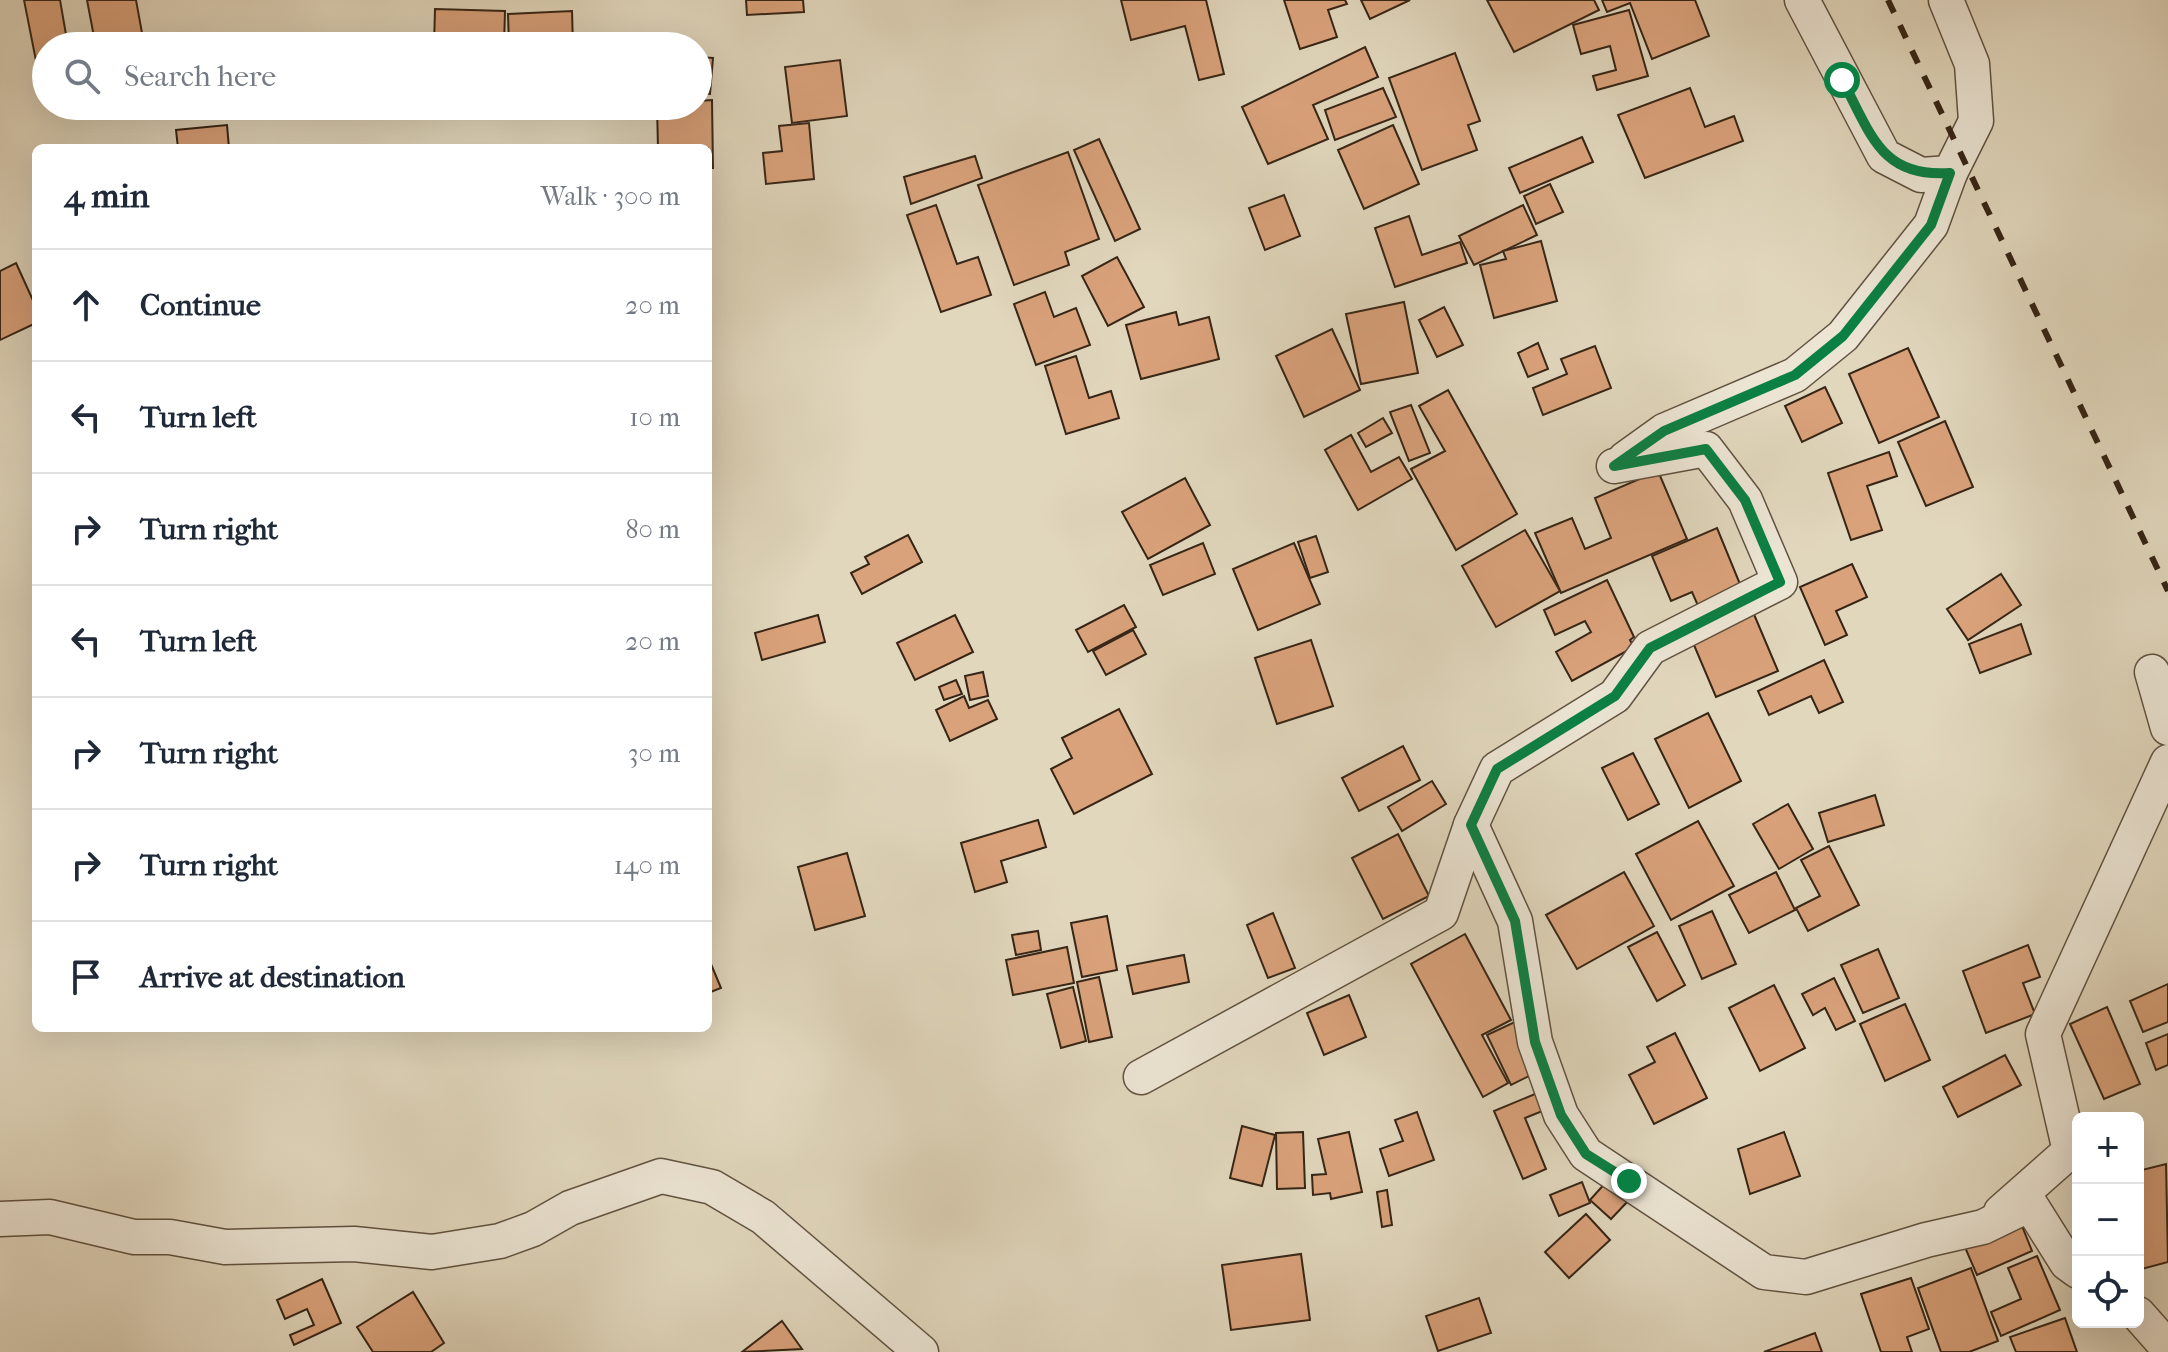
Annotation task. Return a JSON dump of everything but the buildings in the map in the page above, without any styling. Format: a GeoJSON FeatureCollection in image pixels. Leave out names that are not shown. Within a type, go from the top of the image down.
{"type":"FeatureCollection","features":[{"type":"Feature","properties":{"kind":"street"},"geometry":{"type":"LineString","coordinates":[[1802,0],[1884,156],[1921,175],[1950,173]]}},
{"type":"Feature","properties":{"kind":"street"},"geometry":{"type":"LineString","coordinates":[[1141,1077],[1441,913],[1471,825],[1497,769],[1615,696],[1650,648],[1780,582],[1745,500],[1706,449],[1614,466],[1664,431],[1795,375],[1843,336],[1931,225],[1950,173],[1976,121],[1972,64],[1946,0]]}},
{"type":"Feature","properties":{"kind":"street"},"geometry":{"type":"LineString","coordinates":[[2152,672],[2168,728]]}},
{"type":"Feature","properties":{"kind":"street"},"geometry":{"type":"LineString","coordinates":[[1983,1227],[2070,1151],[2043,1034],[2168,762]]}},
{"type":"Feature","properties":{"kind":"street"},"geometry":{"type":"LineString","coordinates":[[1471,825],[1515,921],[1535,1042],[1561,1115],[1586,1154],[1764,1272],[1806,1277],[1926,1240],[1983,1227],[2030,1204],[2072,1267]]}},
{"type":"Feature","properties":{"kind":"street"},"geometry":{"type":"LineString","coordinates":[[0,1219],[50,1217],[134,1237],[170,1237],[225,1247],[354,1244],[432,1252],[500,1241],[533,1229],[570,1208],[661,1176],[712,1187],[763,1217],[921,1352]]}},
{"type":"Feature","properties":{"kind":"street"},"geometry":{"type":"LineString","coordinates":[[2144,1321],[2168,1348]]}},
{"type":"Feature","properties":{"kind":"railway"},"geometry":{"type":"LineString","coordinates":[[1888,0],[2168,591]]}},
{"type":"Feature","properties":{"kind":"route"},"geometry":{"type":"LineString","coordinates":[[1629,1181],[1586,1154],[1561,1115],[1535,1042],[1515,921],[1471,825],[1497,769],[1615,696],[1650,648],[1780,582],[1745,500],[1728,482],[1706,449],[1614,466],[1664,431],[1795,375],[1843,336],[1931,225],[1950,173],[1921,175],[1884,156],[1842,80]]}}]}
